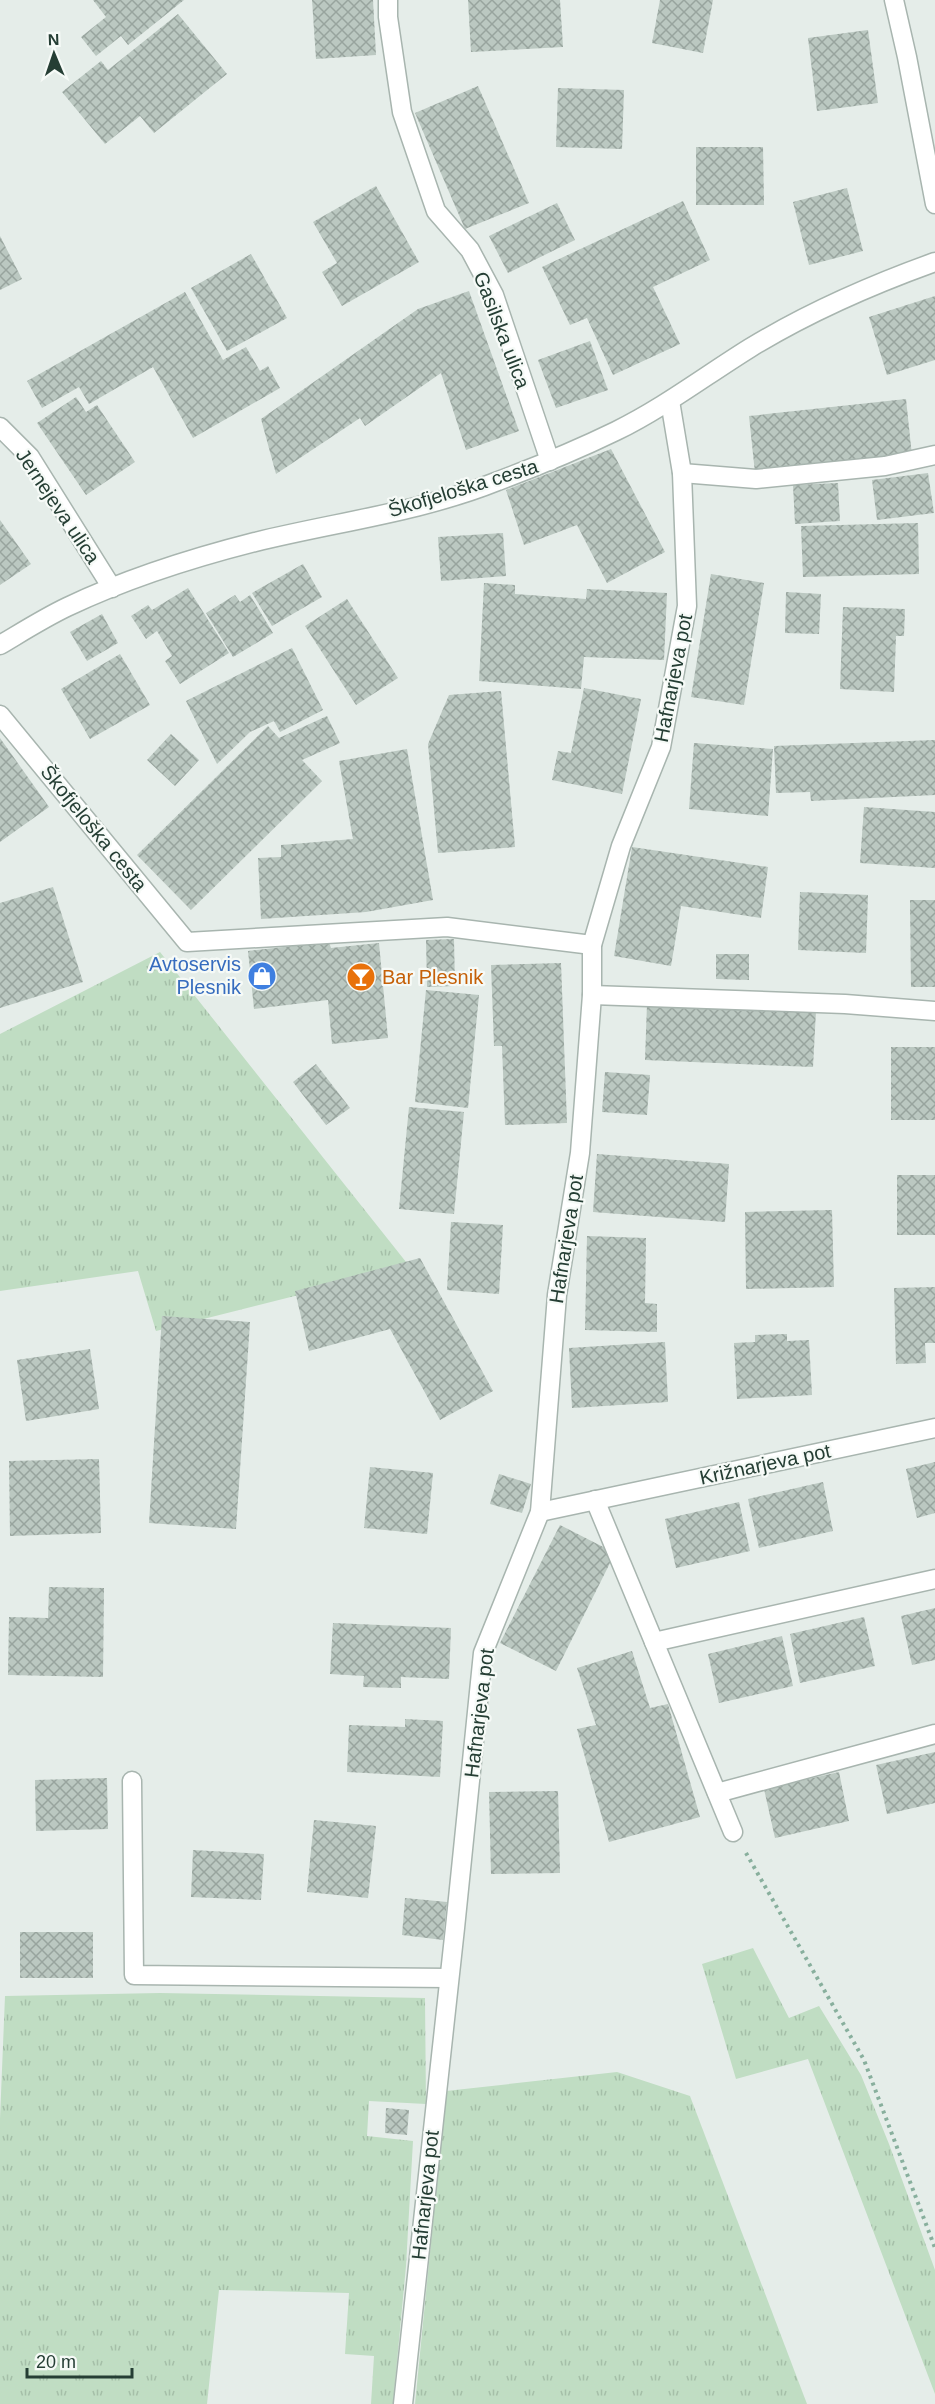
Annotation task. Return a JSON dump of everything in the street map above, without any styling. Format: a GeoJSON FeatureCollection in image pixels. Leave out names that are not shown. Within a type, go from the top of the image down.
{"type":"FeatureCollection","features":[{"type":"Feature","properties":{"kind":"street","name":"Gasilska ulica"},"geometry":{"type":"LineString","coordinates":[[388,0],[388,17],[402,112],[436,211],[470,250],[494,295],[550,461]]}},
{"type":"Feature","properties":{"kind":"street"},"geometry":{"type":"LineString","coordinates":[[894,0],[908,57],[935,204]]}},
{"type":"Feature","properties":{"kind":"street","name":"Škofjeloška cesta"},"geometry":{"type":"LineString","coordinates":[[0,645],[66,608],[112,588],[180,564],[254,543],[420,505],[494,483],[550,461],[617,431],[809,315],[876,284],[935,261]]}},
{"type":"Feature","properties":{"kind":"street","name":"Hafnarjeva pot"},"geometry":{"type":"LineString","coordinates":[[403,2404],[483,1653],[540,1512],[556,1295],[580,1153],[592,995],[592,945],[621,846],[661,747],[687,606],[682,472],[670,401]]}},
{"type":"Feature","properties":{"kind":"street","name":"Jernejeva ulica"},"geometry":{"type":"LineString","coordinates":[[0,427],[30,457],[112,588]]}},
{"type":"Feature","properties":{"kind":"street"},"geometry":{"type":"LineString","coordinates":[[682,472],[756,479],[885,466],[935,455]]}},
{"type":"Feature","properties":{"kind":"street","name":"Škofjeloška cesta"},"geometry":{"type":"LineString","coordinates":[[0,715],[187,942],[447,927],[592,945]]}},
{"type":"Feature","properties":{"kind":"street"},"geometry":{"type":"LineString","coordinates":[[592,995],[845,1004],[935,1011]]}},
{"type":"Feature","properties":{"kind":"street","name":"Križnarjeva pot"},"geometry":{"type":"LineString","coordinates":[[540,1512],[935,1428]]}},
{"type":"Feature","properties":{"kind":"street"},"geometry":{"type":"LineString","coordinates":[[595,1500],[733,1832]]}},
{"type":"Feature","properties":{"kind":"street"},"geometry":{"type":"LineString","coordinates":[[654,1642],[935,1579]]}},
{"type":"Feature","properties":{"kind":"street"},"geometry":{"type":"LineString","coordinates":[[717,1793],[935,1734]]}},
{"type":"Feature","properties":{"kind":"street"},"geometry":{"type":"LineString","coordinates":[[132,1781],[134,1975],[449,1978]]}},
{"type":"Feature","properties":{"kind":"path"},"geometry":{"type":"LineString","coordinates":[[733,1832],[864,2060],[935,2248]]}},
{"type":"Feature","properties":{"kind":"green space"},"geometry":{"type":"Polygon","coordinates":[[[160,952],[410,1267],[156,1331],[138,1271],[0,1291],[0,1034],[160,952]]]}},
{"type":"Feature","properties":{"kind":"green space"},"geometry":{"type":"Polygon","coordinates":[[[753,1948],[789,2018],[819,2006],[861,2075],[935,2270],[935,2394],[808,2059],[736,2079],[702,1964],[753,1948]]]}},
{"type":"Feature","properties":{"kind":"green space"},"geometry":{"type":"Polygon","coordinates":[[[160,1993],[425,1998],[426,2104],[369,2101],[367,2136],[413,2141],[406,2266],[393,2404],[371,2404],[374,2356],[345,2354],[349,2293],[219,2290],[207,2404],[0,2404],[0,2119],[5,1996],[160,1993]]]}},
{"type":"Feature","properties":{"kind":"green space"},"geometry":{"type":"Polygon","coordinates":[[[617,2072],[690,2096],[807,2404],[415,2404],[446,2091],[617,2072]]]}},
{"type":"Feature","properties":{"kind":"building"},"geometry":{"type":"Polygon","coordinates":[[[93,0],[184,0],[128,45],[121,36],[96,56],[81,37],[106,17],[93,0]]]}},
{"type":"Feature","properties":{"kind":"building"},"geometry":{"type":"Polygon","coordinates":[[[312,0],[373,0],[376,55],[316,59],[312,0]]]}},
{"type":"Feature","properties":{"kind":"building"},"geometry":{"type":"Polygon","coordinates":[[[468,0],[560,0],[563,47],[471,52],[468,0]]]}},
{"type":"Feature","properties":{"kind":"building"},"geometry":{"type":"Polygon","coordinates":[[[660,0],[713,0],[703,53],[652,43],[660,0]]]}},
{"type":"Feature","properties":{"kind":"building"},"geometry":{"type":"Polygon","coordinates":[[[178,14],[227,74],[154,133],[140,116],[105,144],[62,92],[101,61],[108,70],[178,14]]]}},
{"type":"Feature","properties":{"kind":"building"},"geometry":{"type":"Polygon","coordinates":[[[868,30],[878,103],[817,111],[808,38],[868,30]]]}},
{"type":"Feature","properties":{"kind":"building"},"geometry":{"type":"Polygon","coordinates":[[[478,86],[529,203],[465,229],[415,113],[478,86]]]}},
{"type":"Feature","properties":{"kind":"building"},"geometry":{"type":"Polygon","coordinates":[[[558,88],[624,90],[622,149],[556,147],[558,88]]]}},
{"type":"Feature","properties":{"kind":"building"},"geometry":{"type":"Polygon","coordinates":[[[696,147],[763,147],[764,205],[696,205],[696,147]]]}},
{"type":"Feature","properties":{"kind":"building"},"geometry":{"type":"Polygon","coordinates":[[[376,186],[419,262],[342,306],[322,272],[337,263],[313,222],[376,186]]]}},
{"type":"Feature","properties":{"kind":"building"},"geometry":{"type":"Polygon","coordinates":[[[847,188],[863,251],[809,265],[793,202],[847,188]]]}},
{"type":"Feature","properties":{"kind":"building"},"geometry":{"type":"Polygon","coordinates":[[[683,201],[710,260],[653,287],[680,344],[613,375],[587,318],[570,325],[542,267],[683,201]]]}},
{"type":"Feature","properties":{"kind":"building"},"geometry":{"type":"Polygon","coordinates":[[[557,203],[575,240],[508,273],[489,236],[557,203]]]}},
{"type":"Feature","properties":{"kind":"building"},"geometry":{"type":"Polygon","coordinates":[[[0,236],[22,279],[0,290],[0,236]]]}},
{"type":"Feature","properties":{"kind":"building"},"geometry":{"type":"Polygon","coordinates":[[[251,254],[287,318],[227,351],[191,288],[251,254]]]}},
{"type":"Feature","properties":{"kind":"building"},"geometry":{"type":"Polygon","coordinates":[[[469,291],[519,431],[466,450],[441,373],[365,426],[360,418],[276,474],[261,419],[418,309],[469,291]]]}},
{"type":"Feature","properties":{"kind":"building"},"geometry":{"type":"Polygon","coordinates":[[[185,292],[223,360],[246,347],[260,371],[268,366],[280,388],[193,438],[153,367],[89,404],[79,387],[42,408],[27,381],[185,292]]]}},
{"type":"Feature","properties":{"kind":"building"},"geometry":{"type":"Polygon","coordinates":[[[935,296],[935,360],[887,375],[869,317],[935,296]]]}},
{"type":"Feature","properties":{"kind":"building"},"geometry":{"type":"Polygon","coordinates":[[[590,341],[608,390],[556,408],[538,360],[590,341]]]}},
{"type":"Feature","properties":{"kind":"building"},"geometry":{"type":"Polygon","coordinates":[[[76,397],[86,412],[97,405],[135,462],[86,495],[37,423],[76,397]]]}},
{"type":"Feature","properties":{"kind":"building"},"geometry":{"type":"Polygon","coordinates":[[[906,399],[912,456],[755,473],[749,416],[906,399]]]}},
{"type":"Feature","properties":{"kind":"building"},"geometry":{"type":"Polygon","coordinates":[[[611,449],[665,552],[607,583],[577,525],[524,545],[506,490],[611,449]]]}},
{"type":"Feature","properties":{"kind":"building"},"geometry":{"type":"Polygon","coordinates":[[[928,473],[934,513],[877,520],[872,480],[928,473]]]}},
{"type":"Feature","properties":{"kind":"building"},"geometry":{"type":"Polygon","coordinates":[[[838,483],[840,521],[795,524],[793,485],[838,483]]]}},
{"type":"Feature","properties":{"kind":"building"},"geometry":{"type":"Polygon","coordinates":[[[0,520],[31,564],[0,585],[0,520]]]}},
{"type":"Feature","properties":{"kind":"building"},"geometry":{"type":"Polygon","coordinates":[[[918,523],[919,574],[803,577],[801,526],[918,523]]]}},
{"type":"Feature","properties":{"kind":"building"},"geometry":{"type":"Polygon","coordinates":[[[503,533],[506,576],[441,581],[438,537],[503,533]]]}},
{"type":"Feature","properties":{"kind":"building"},"geometry":{"type":"Polygon","coordinates":[[[303,564],[322,597],[272,626],[252,593],[303,564]]]}},
{"type":"Feature","properties":{"kind":"building"},"geometry":{"type":"Polygon","coordinates":[[[711,574],[764,583],[744,705],[691,697],[711,574]]]}},
{"type":"Feature","properties":{"kind":"building"},"geometry":{"type":"Polygon","coordinates":[[[484,583],[515,585],[515,594],[586,599],[587,589],[667,593],[664,660],[584,657],[581,689],[479,681],[484,583]]]}},
{"type":"Feature","properties":{"kind":"building"},"geometry":{"type":"Polygon","coordinates":[[[188,588],[229,653],[180,684],[165,661],[172,656],[157,631],[146,639],[131,616],[148,605],[152,610],[188,588]]]}},
{"type":"Feature","properties":{"kind":"building"},"geometry":{"type":"Polygon","coordinates":[[[786,592],[821,594],[819,634],[785,633],[786,592]]]}},
{"type":"Feature","properties":{"kind":"building"},"geometry":{"type":"Polygon","coordinates":[[[235,595],[240,602],[250,595],[273,633],[233,657],[206,613],[235,595]]]}},
{"type":"Feature","properties":{"kind":"building"},"geometry":{"type":"Polygon","coordinates":[[[347,599],[398,678],[356,705],[305,626],[347,599]]]}},
{"type":"Feature","properties":{"kind":"building"},"geometry":{"type":"Polygon","coordinates":[[[843,607],[905,609],[904,636],[896,636],[894,692],[840,689],[843,607]]]}},
{"type":"Feature","properties":{"kind":"building"},"geometry":{"type":"Polygon","coordinates":[[[102,614],[118,643],[87,661],[70,632],[102,614]]]}},
{"type":"Feature","properties":{"kind":"building"},"geometry":{"type":"Polygon","coordinates":[[[292,648],[323,710],[280,732],[274,721],[250,732],[217,764],[186,701],[292,648]]]}},
{"type":"Feature","properties":{"kind":"building"},"geometry":{"type":"Polygon","coordinates":[[[120,654],[150,705],[90,739],[61,689],[120,654]]]}},
{"type":"Feature","properties":{"kind":"building"},"geometry":{"type":"Polygon","coordinates":[[[584,688],[641,699],[622,794],[552,780],[558,751],[571,753],[584,688]]]}},
{"type":"Feature","properties":{"kind":"building"},"geometry":{"type":"Polygon","coordinates":[[[501,691],[515,847],[438,853],[428,744],[449,695],[501,691]]]}},
{"type":"Feature","properties":{"kind":"building"},"geometry":{"type":"Polygon","coordinates":[[[327,716],[340,743],[302,760],[322,781],[191,910],[137,855],[268,726],[279,738],[327,716]]]}},
{"type":"Feature","properties":{"kind":"building"},"geometry":{"type":"Polygon","coordinates":[[[171,734],[199,760],[175,786],[147,760],[171,734]]]}},
{"type":"Feature","properties":{"kind":"building"},"geometry":{"type":"Polygon","coordinates":[[[0,738],[49,807],[0,842],[0,738]]]}},
{"type":"Feature","properties":{"kind":"building"},"geometry":{"type":"Polygon","coordinates":[[[935,740],[935,795],[811,801],[810,792],[776,793],[774,746],[935,740]]]}},
{"type":"Feature","properties":{"kind":"building"},"geometry":{"type":"Polygon","coordinates":[[[694,743],[773,749],[768,816],[689,809],[694,743]]]}},
{"type":"Feature","properties":{"kind":"building"},"geometry":{"type":"Polygon","coordinates":[[[407,749],[433,900],[366,912],[261,919],[258,858],[281,857],[281,845],[353,839],[339,761],[407,749]]]}},
{"type":"Feature","properties":{"kind":"building"},"geometry":{"type":"Polygon","coordinates":[[[864,807],[935,812],[935,868],[860,863],[864,807]]]}},
{"type":"Feature","properties":{"kind":"building"},"geometry":{"type":"Polygon","coordinates":[[[632,847],[768,867],[761,918],[681,906],[671,966],[614,956],[632,847]]]}},
{"type":"Feature","properties":{"kind":"building"},"geometry":{"type":"Polygon","coordinates":[[[53,887],[83,982],[0,1008],[0,903],[53,887]]]}},
{"type":"Feature","properties":{"kind":"building"},"geometry":{"type":"Polygon","coordinates":[[[800,892],[868,895],[866,953],[798,950],[800,892]]]}},
{"type":"Feature","properties":{"kind":"building"},"geometry":{"type":"Polygon","coordinates":[[[910,900],[935,900],[935,987],[911,987],[910,900]]]}},
{"type":"Feature","properties":{"kind":"building"},"geometry":{"type":"Polygon","coordinates":[[[454,939],[455,986],[427,987],[426,940],[454,939]]]}},
{"type":"Feature","properties":{"kind":"building"},"geometry":{"type":"Polygon","coordinates":[[[329,942],[331,948],[379,943],[388,1038],[332,1044],[328,1000],[254,1009],[248,951],[329,942]]]}},
{"type":"Feature","properties":{"kind":"building"},"geometry":{"type":"Polygon","coordinates":[[[716,954],[749,954],[749,980],[716,979],[716,954]]]}},
{"type":"Feature","properties":{"kind":"building"},"geometry":{"type":"Polygon","coordinates":[[[561,963],[567,1123],[505,1125],[502,1046],[494,1046],[491,965],[561,963]]]}},
{"type":"Feature","properties":{"kind":"building"},"geometry":{"type":"Polygon","coordinates":[[[426,990],[479,995],[468,1108],[415,1102],[426,990]]]}},
{"type":"Feature","properties":{"kind":"building"},"geometry":{"type":"Polygon","coordinates":[[[647,1004],[816,1011],[813,1067],[645,1060],[647,1004]]]}},
{"type":"Feature","properties":{"kind":"building"},"geometry":{"type":"Polygon","coordinates":[[[891,1047],[935,1047],[935,1120],[891,1120],[891,1047]]]}},
{"type":"Feature","properties":{"kind":"building"},"geometry":{"type":"Polygon","coordinates":[[[316,1064],[350,1108],[326,1125],[293,1082],[316,1064]]]}},
{"type":"Feature","properties":{"kind":"building"},"geometry":{"type":"Polygon","coordinates":[[[605,1072],[650,1075],[647,1115],[602,1112],[605,1072]]]}},
{"type":"Feature","properties":{"kind":"building"},"geometry":{"type":"Polygon","coordinates":[[[409,1107],[464,1112],[454,1214],[399,1209],[409,1107]]]}},
{"type":"Feature","properties":{"kind":"building"},"geometry":{"type":"Polygon","coordinates":[[[597,1154],[729,1164],[725,1222],[593,1212],[597,1154]]]}},
{"type":"Feature","properties":{"kind":"building"},"geometry":{"type":"Polygon","coordinates":[[[897,1175],[935,1175],[935,1235],[897,1235],[897,1175]]]}},
{"type":"Feature","properties":{"kind":"building"},"geometry":{"type":"Polygon","coordinates":[[[832,1210],[834,1287],[746,1289],[745,1212],[832,1210]]]}},
{"type":"Feature","properties":{"kind":"building"},"geometry":{"type":"Polygon","coordinates":[[[451,1222],[503,1225],[499,1294],[447,1290],[451,1222]]]}},
{"type":"Feature","properties":{"kind":"building"},"geometry":{"type":"Polygon","coordinates":[[[587,1236],[646,1238],[645,1303],[657,1304],[657,1332],[585,1330],[587,1236]]]}},
{"type":"Feature","properties":{"kind":"building"},"geometry":{"type":"Polygon","coordinates":[[[420,1258],[493,1391],[440,1420],[390,1329],[309,1351],[295,1291],[420,1258]]]}},
{"type":"Feature","properties":{"kind":"building"},"geometry":{"type":"Polygon","coordinates":[[[935,1287],[935,1343],[925,1343],[926,1363],[896,1364],[894,1288],[935,1287]]]}},
{"type":"Feature","properties":{"kind":"building"},"geometry":{"type":"Polygon","coordinates":[[[162,1316],[250,1322],[236,1529],[149,1523],[162,1316]]]}},
{"type":"Feature","properties":{"kind":"building"},"geometry":{"type":"Polygon","coordinates":[[[787,1334],[787,1341],[809,1340],[812,1395],[737,1399],[734,1343],[755,1342],[755,1335],[787,1334]]]}},
{"type":"Feature","properties":{"kind":"building"},"geometry":{"type":"Polygon","coordinates":[[[665,1342],[668,1402],[572,1408],[569,1348],[665,1342]]]}},
{"type":"Feature","properties":{"kind":"building"},"geometry":{"type":"Polygon","coordinates":[[[90,1349],[99,1409],[26,1421],[17,1360],[90,1349]]]}},
{"type":"Feature","properties":{"kind":"building"},"geometry":{"type":"Polygon","coordinates":[[[99,1459],[101,1533],[10,1536],[9,1461],[99,1459]]]}},
{"type":"Feature","properties":{"kind":"building"},"geometry":{"type":"Polygon","coordinates":[[[935,1462],[935,1513],[917,1518],[906,1469],[935,1462]]]}},
{"type":"Feature","properties":{"kind":"building"},"geometry":{"type":"Polygon","coordinates":[[[370,1467],[433,1473],[427,1534],[364,1528],[370,1467]]]}},
{"type":"Feature","properties":{"kind":"building"},"geometry":{"type":"Polygon","coordinates":[[[499,1474],[531,1484],[522,1513],[490,1504],[499,1474]]]}},
{"type":"Feature","properties":{"kind":"building"},"geometry":{"type":"Polygon","coordinates":[[[823,1482],[833,1531],[759,1548],[748,1499],[823,1482]]]}},
{"type":"Feature","properties":{"kind":"building"},"geometry":{"type":"Polygon","coordinates":[[[739,1502],[750,1551],[676,1568],[665,1519],[739,1502]]]}},
{"type":"Feature","properties":{"kind":"building"},"geometry":{"type":"Polygon","coordinates":[[[560,1525],[615,1553],[556,1671],[500,1643],[560,1525]]]}},
{"type":"Feature","properties":{"kind":"building"},"geometry":{"type":"Polygon","coordinates":[[[49,1587],[104,1588],[103,1677],[8,1675],[9,1617],[48,1618],[49,1587]]]}},
{"type":"Feature","properties":{"kind":"building"},"geometry":{"type":"Polygon","coordinates":[[[935,1608],[935,1660],[912,1665],[901,1616],[935,1608]]]}},
{"type":"Feature","properties":{"kind":"building"},"geometry":{"type":"Polygon","coordinates":[[[864,1617],[875,1666],[800,1683],[790,1634],[864,1617]]]}},
{"type":"Feature","properties":{"kind":"building"},"geometry":{"type":"Polygon","coordinates":[[[333,1623],[451,1628],[449,1679],[401,1677],[401,1688],[363,1687],[364,1676],[330,1674],[333,1623]]]}},
{"type":"Feature","properties":{"kind":"building"},"geometry":{"type":"Polygon","coordinates":[[[782,1636],[793,1686],[719,1703],[708,1654],[782,1636]]]}},
{"type":"Feature","properties":{"kind":"building"},"geometry":{"type":"Polygon","coordinates":[[[632,1651],[650,1708],[668,1704],[700,1817],[609,1842],[577,1729],[596,1725],[577,1668],[632,1651]]]}},
{"type":"Feature","properties":{"kind":"building"},"geometry":{"type":"Polygon","coordinates":[[[405,1719],[443,1721],[440,1777],[347,1772],[349,1725],[405,1727],[405,1719]]]}},
{"type":"Feature","properties":{"kind":"building"},"geometry":{"type":"Polygon","coordinates":[[[935,1752],[935,1803],[887,1814],[876,1765],[935,1752]]]}},
{"type":"Feature","properties":{"kind":"building"},"geometry":{"type":"Polygon","coordinates":[[[839,1772],[849,1821],[775,1838],[764,1789],[839,1772]]]}},
{"type":"Feature","properties":{"kind":"building"},"geometry":{"type":"Polygon","coordinates":[[[107,1778],[108,1829],[36,1831],[35,1780],[107,1778]]]}},
{"type":"Feature","properties":{"kind":"building"},"geometry":{"type":"Polygon","coordinates":[[[558,1791],[560,1873],[491,1874],[489,1792],[558,1791]]]}},
{"type":"Feature","properties":{"kind":"building"},"geometry":{"type":"Polygon","coordinates":[[[314,1820],[376,1826],[368,1898],[307,1892],[314,1820]]]}},
{"type":"Feature","properties":{"kind":"building"},"geometry":{"type":"Polygon","coordinates":[[[193,1850],[264,1854],[261,1900],[191,1897],[193,1850]]]}},
{"type":"Feature","properties":{"kind":"building"},"geometry":{"type":"Polygon","coordinates":[[[405,1898],[447,1902],[443,1940],[402,1935],[405,1898]]]}},
{"type":"Feature","properties":{"kind":"building"},"geometry":{"type":"Polygon","coordinates":[[[20,1932],[93,1932],[93,1978],[20,1978],[20,1932]]]}},
{"type":"Feature","properties":{"kind":"building"},"geometry":{"type":"Polygon","coordinates":[[[386,2108],[409,2110],[407,2135],[385,2133],[386,2108]]]}},
{"type":"Feature","properties":{"kind":"place","name":"Avtoservis Plesnik"},"geometry":{"type":"Point","coordinates":[262,976]}},
{"type":"Feature","properties":{"kind":"place","name":"Bar Plesnik"},"geometry":{"type":"Point","coordinates":[361,977]}}]}
